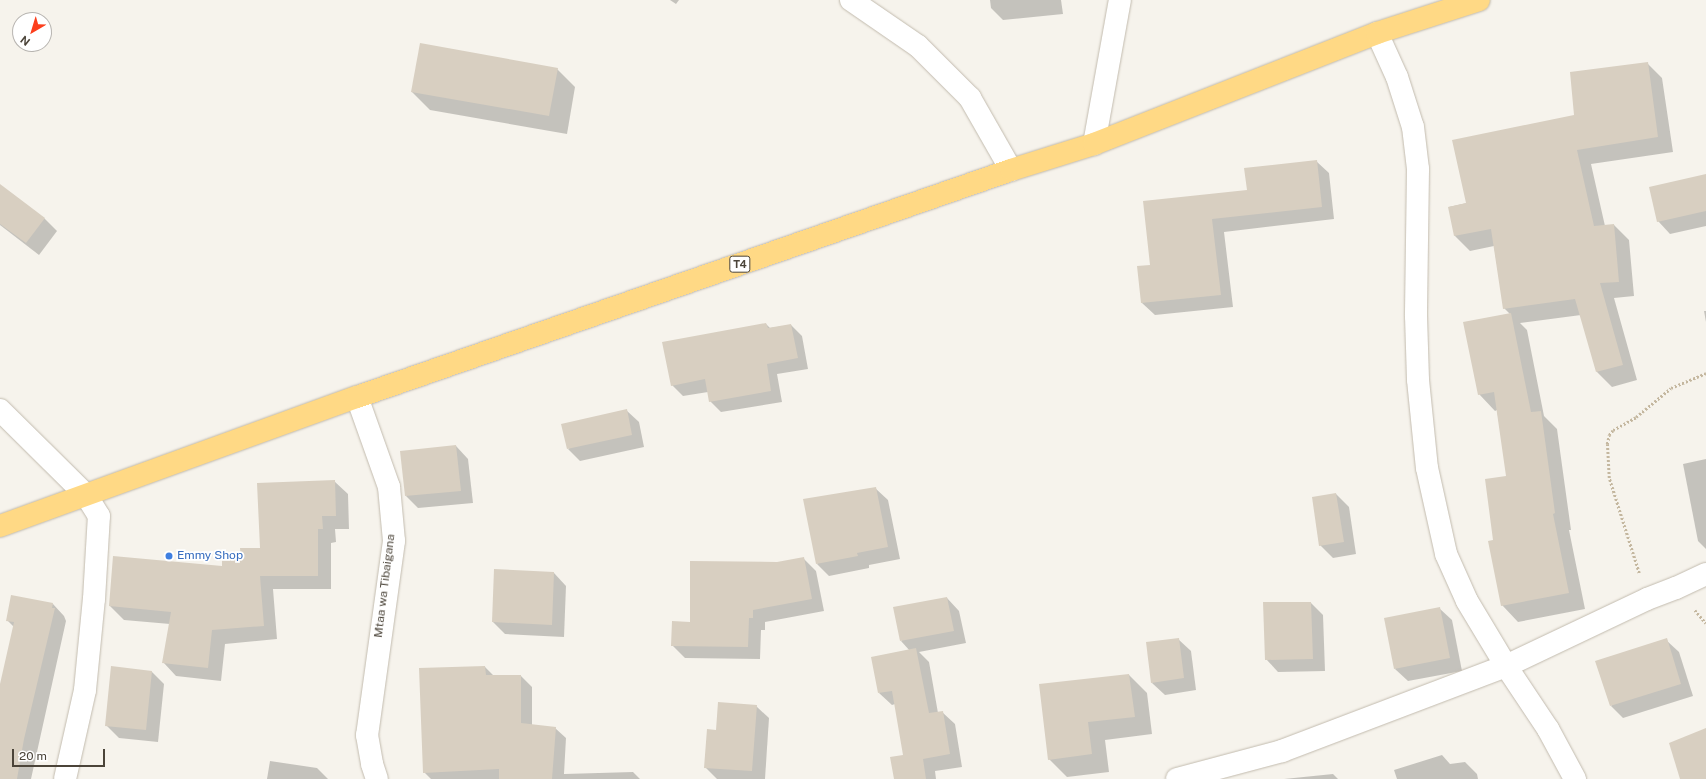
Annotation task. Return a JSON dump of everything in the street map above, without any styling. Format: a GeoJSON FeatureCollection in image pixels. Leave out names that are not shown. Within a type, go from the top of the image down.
{"type":"FeatureCollection","features":[{"type":"Feature","properties":{"kind":"highway","name":"T4"},"geometry":{"type":"LineString","coordinates":[[0,526],[357,397],[1011,170],[1094,144],[1377,33],[1479,0]]}},
{"type":"Feature","properties":{"kind":"street"},"geometry":{"type":"LineString","coordinates":[[851,0],[918,46],[970,98],[1011,170]]}},
{"type":"Feature","properties":{"kind":"street"},"geometry":{"type":"LineString","coordinates":[[1094,144],[1120,0]]}},
{"type":"Feature","properties":{"kind":"street"},"geometry":{"type":"LineString","coordinates":[[1377,33],[1397,77],[1412,127],[1418,169],[1416,316],[1418,380],[1427,468],[1446,554],[1467,601],[1506,666],[1548,729],[1575,779]]}},
{"type":"Feature","properties":{"kind":"street","name":"Mtaa wa Tibaigana"},"geometry":{"type":"LineString","coordinates":[[357,397],[389,487],[394,541],[367,735],[372,764],[377,779]]}},
{"type":"Feature","properties":{"kind":"street"},"geometry":{"type":"LineString","coordinates":[[0,410],[86,494],[99,516],[94,599],[85,690],[65,779]]}},
{"type":"Feature","properties":{"kind":"street"},"geometry":{"type":"LineString","coordinates":[[1177,779],[1282,751],[1506,666],[1648,599],[1706,574]]}},
{"type":"Feature","properties":{"kind":"path"},"geometry":{"type":"LineString","coordinates":[[1648,599],[1609,478],[1607,444],[1609,435],[1613,430],[1636,417],[1671,388],[1706,372]]}},
{"type":"Feature","properties":{"kind":"building"},"geometry":{"type":"Polygon","coordinates":[[[420,43],[558,68],[549,116],[411,92],[420,43]]]}},
{"type":"Feature","properties":{"kind":"building"},"geometry":{"type":"Polygon","coordinates":[[[1648,62],[1658,137],[1577,150],[1594,226],[1614,224],[1619,282],[1600,283],[1623,365],[1596,372],[1575,299],[1503,309],[1491,229],[1454,236],[1448,207],[1466,203],[1452,140],[1574,115],[1570,72],[1648,62]]]}},
{"type":"Feature","properties":{"kind":"building"},"geometry":{"type":"Polygon","coordinates":[[[1317,160],[1322,207],[1212,219],[1221,295],[1141,303],[1137,266],[1150,265],[1143,201],[1247,190],[1244,168],[1317,160]]]}},
{"type":"Feature","properties":{"kind":"building"},"geometry":{"type":"Polygon","coordinates":[[[1706,174],[1706,211],[1657,222],[1649,187],[1706,174]]]}},
{"type":"Feature","properties":{"kind":"building"},"geometry":{"type":"Polygon","coordinates":[[[0,184],[45,218],[26,243],[0,224],[0,184]]]}},
{"type":"Feature","properties":{"kind":"building"},"geometry":{"type":"Polygon","coordinates":[[[1511,313],[1531,412],[1541,411],[1555,513],[1553,514],[1569,593],[1501,606],[1488,541],[1493,540],[1485,479],[1506,476],[1494,392],[1478,395],[1463,322],[1511,313]]]}},
{"type":"Feature","properties":{"kind":"building"},"geometry":{"type":"Polygon","coordinates":[[[766,323],[768,328],[791,324],[798,358],[767,364],[771,391],[709,402],[705,379],[671,386],[662,342],[766,323]]]}},
{"type":"Feature","properties":{"kind":"building"},"geometry":{"type":"Polygon","coordinates":[[[627,409],[632,435],[567,449],[561,424],[627,409]]]}},
{"type":"Feature","properties":{"kind":"building"},"geometry":{"type":"Polygon","coordinates":[[[456,445],[461,491],[405,496],[400,451],[456,445]]]}},
{"type":"Feature","properties":{"kind":"building"},"geometry":{"type":"Polygon","coordinates":[[[335,480],[336,516],[322,516],[323,529],[318,529],[318,576],[260,576],[264,626],[212,630],[208,668],[162,663],[171,612],[109,606],[113,556],[222,566],[222,558],[241,559],[240,548],[260,548],[257,483],[335,480]]]}},
{"type":"Feature","properties":{"kind":"building"},"geometry":{"type":"Polygon","coordinates":[[[876,487],[888,547],[857,553],[858,556],[816,564],[803,499],[876,487]]]}},
{"type":"Feature","properties":{"kind":"building"},"geometry":{"type":"Polygon","coordinates":[[[1336,493],[1344,542],[1319,546],[1312,497],[1336,493]]]}},
{"type":"Feature","properties":{"kind":"building"},"geometry":{"type":"Polygon","coordinates":[[[804,557],[812,599],[753,610],[753,618],[749,618],[748,647],[671,646],[672,621],[690,622],[690,561],[777,562],[804,557]]]}},
{"type":"Feature","properties":{"kind":"building"},"geometry":{"type":"Polygon","coordinates":[[[494,569],[554,572],[552,625],[492,622],[494,569]]]}},
{"type":"Feature","properties":{"kind":"building"},"geometry":{"type":"Polygon","coordinates":[[[11,595],[53,603],[52,608],[55,608],[24,739],[17,779],[0,779],[0,684],[14,622],[6,621],[11,595]]]}},
{"type":"Feature","properties":{"kind":"building"},"geometry":{"type":"Polygon","coordinates":[[[947,597],[954,631],[900,641],[893,607],[947,597]]]}},
{"type":"Feature","properties":{"kind":"building"},"geometry":{"type":"Polygon","coordinates":[[[1263,602],[1311,602],[1313,659],[1265,660],[1263,602]]]}},
{"type":"Feature","properties":{"kind":"building"},"geometry":{"type":"Polygon","coordinates":[[[1440,607],[1450,658],[1394,669],[1384,618],[1440,607]]]}},
{"type":"Feature","properties":{"kind":"building"},"geometry":{"type":"Polygon","coordinates":[[[1179,638],[1184,678],[1151,683],[1146,642],[1179,638]]]}},
{"type":"Feature","properties":{"kind":"building"},"geometry":{"type":"Polygon","coordinates":[[[1667,638],[1681,684],[1610,706],[1595,661],[1667,638]]]}},
{"type":"Feature","properties":{"kind":"building"},"geometry":{"type":"Polygon","coordinates":[[[916,648],[929,713],[943,711],[950,754],[923,759],[926,779],[894,779],[890,757],[903,755],[892,691],[878,693],[871,657],[916,648]]]}},
{"type":"Feature","properties":{"kind":"building"},"geometry":{"type":"Polygon","coordinates":[[[111,666],[152,671],[146,730],[105,726],[111,666]]]}},
{"type":"Feature","properties":{"kind":"building"},"geometry":{"type":"Polygon","coordinates":[[[485,666],[486,675],[521,675],[521,723],[556,727],[552,779],[499,779],[499,769],[423,773],[419,668],[485,666]]]}},
{"type":"Feature","properties":{"kind":"building"},"geometry":{"type":"Polygon","coordinates":[[[1129,674],[1135,717],[1088,722],[1092,754],[1048,760],[1039,684],[1129,674]]]}},
{"type":"Feature","properties":{"kind":"building"},"geometry":{"type":"Polygon","coordinates":[[[718,702],[757,705],[752,771],[704,768],[707,729],[716,730],[718,702]]]}},
{"type":"Feature","properties":{"kind":"building"},"geometry":{"type":"Polygon","coordinates":[[[1706,728],[1706,779],[1680,779],[1669,743],[1706,728]]]}},
{"type":"Feature","properties":{"kind":"place","name":"Emmy Shop"},"geometry":{"type":"Point","coordinates":[169,556]}}]}
